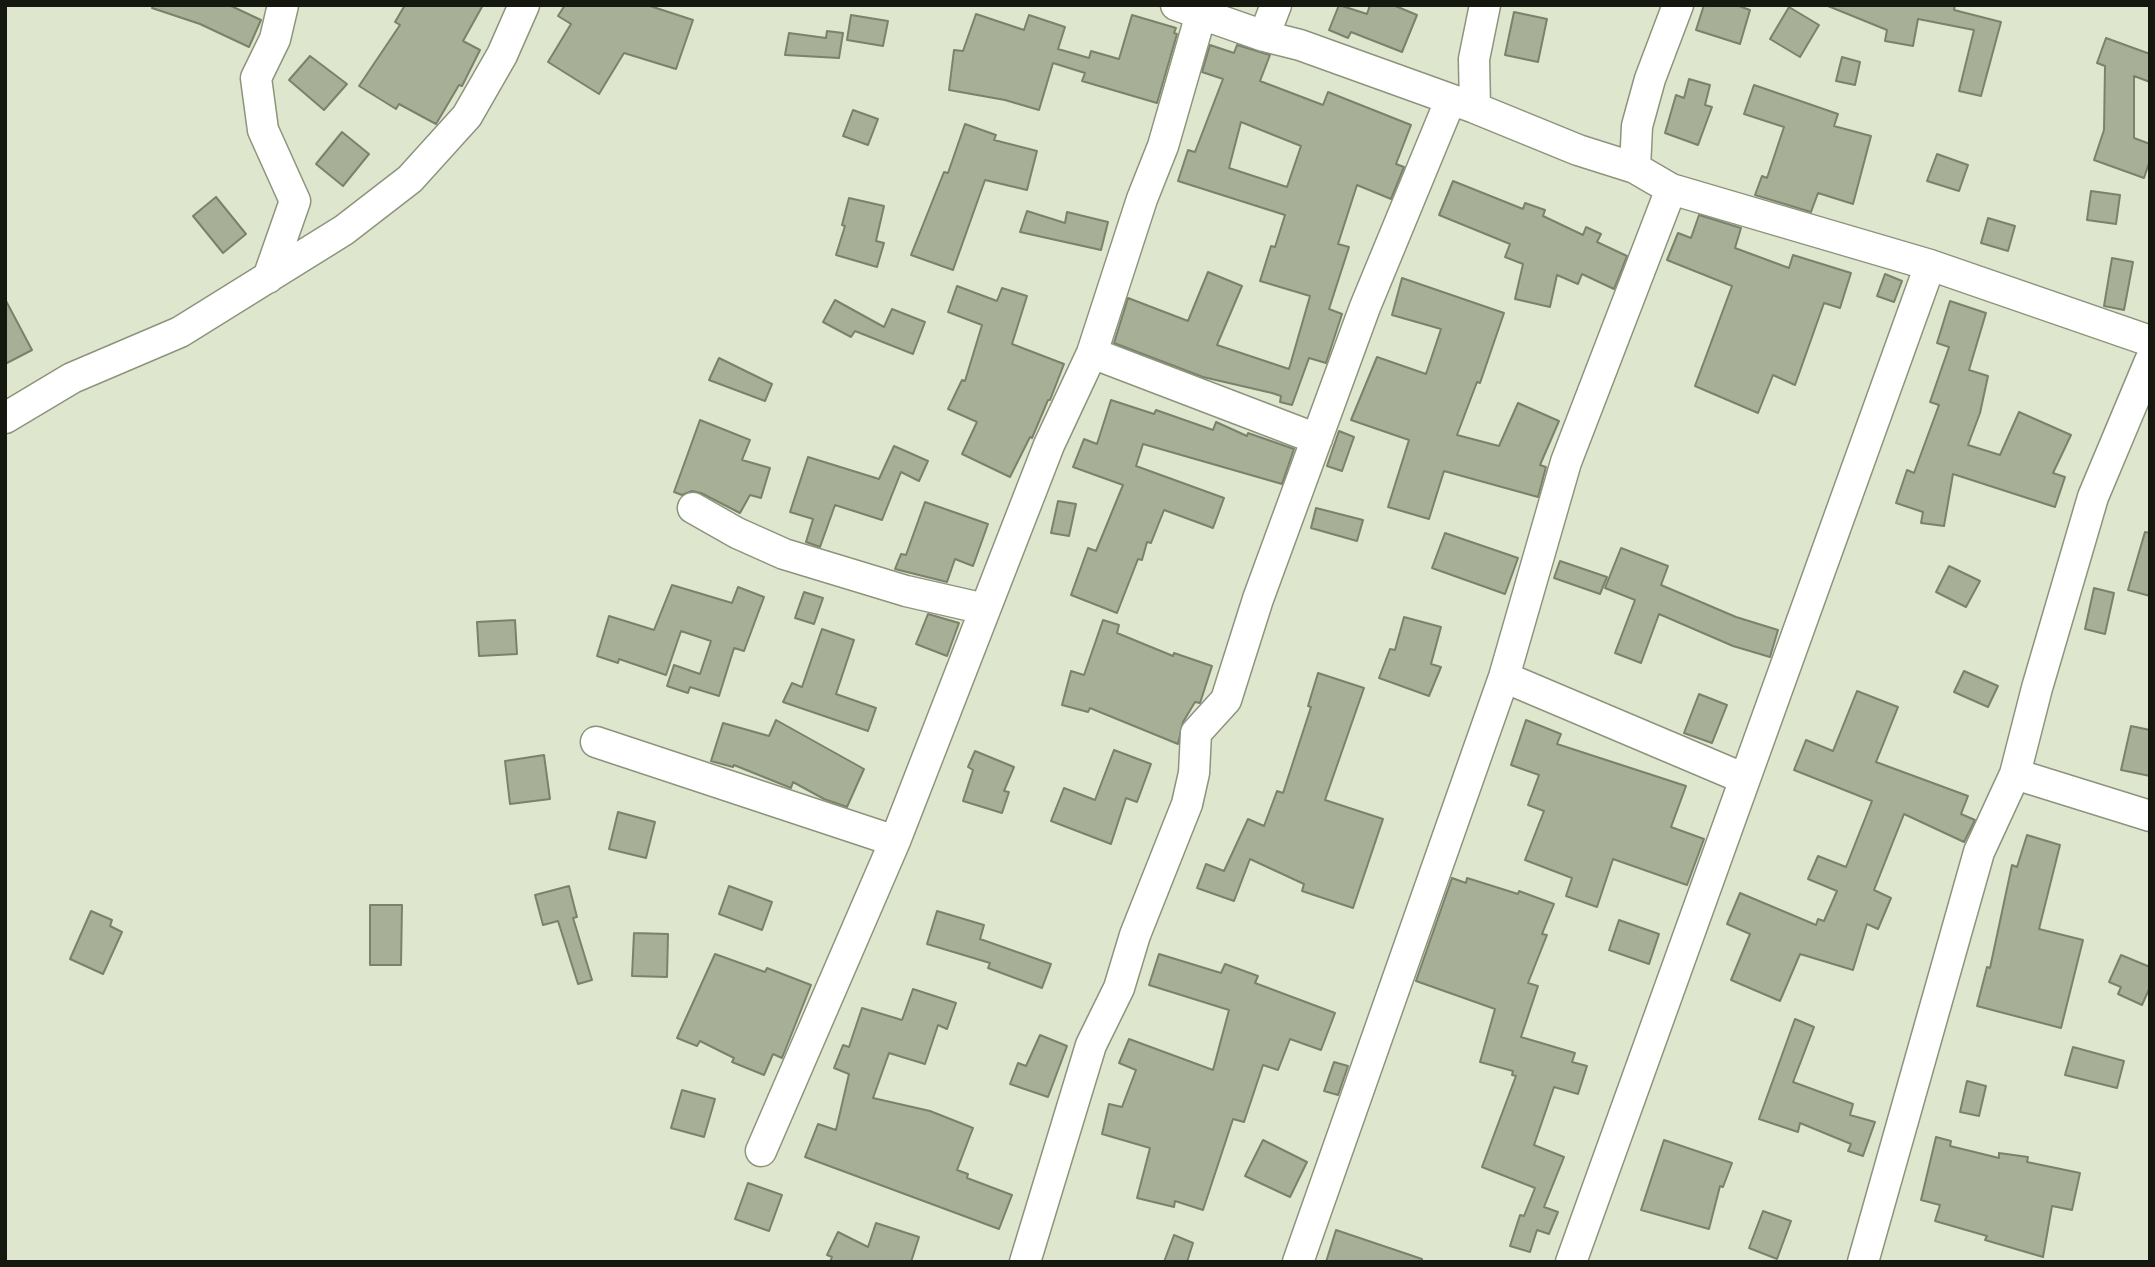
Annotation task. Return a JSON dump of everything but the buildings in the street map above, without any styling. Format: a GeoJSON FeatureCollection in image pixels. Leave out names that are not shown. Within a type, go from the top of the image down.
{"type":"FeatureCollection","features":[{"type":"Feature","properties":{"kind":"street"},"geometry":{"type":"LineString","coordinates":[[268,278],[295,201],[263,130],[256,78],[275,39],[283,5]]}},
{"type":"Feature","properties":{"kind":"street"},"geometry":{"type":"LineString","coordinates":[[5,418],[72,378],[180,332],[344,230],[410,179],[467,116],[502,55],[524,5]]}},
{"type":"Feature","properties":{"kind":"street"},"geometry":{"type":"LineString","coordinates":[[1264,36],[1276,5]]}},
{"type":"Feature","properties":{"kind":"street"},"geometry":{"type":"LineString","coordinates":[[1025,1262],[1091,1045],[1119,988],[1135,935],[1187,804],[1194,773],[1196,733],[1226,700],[1258,600],[1365,307],[1462,105],[1485,5]]}},
{"type":"Feature","properties":{"kind":"street"},"geometry":{"type":"LineString","coordinates":[[1635,168],[1637,126],[1646,91],[1678,5]]}},
{"type":"Feature","properties":{"kind":"street"},"geometry":{"type":"LineString","coordinates":[[761,1151],[895,841],[1049,445],[1092,353],[1142,199],[1163,146],[1188,10],[1264,36],[1300,45],[1578,150],[1635,168],[1671,189],[1930,264],[2150,341]]}},
{"type":"Feature","properties":{"kind":"street"},"geometry":{"type":"LineString","coordinates":[[1298,1262],[1504,677],[1566,462],[1671,189]]}},
{"type":"Feature","properties":{"kind":"street"},"geometry":{"type":"LineString","coordinates":[[1571,1262],[1930,264]]}},
{"type":"Feature","properties":{"kind":"street"},"geometry":{"type":"LineString","coordinates":[[1092,353],[1317,439]]}},
{"type":"Feature","properties":{"kind":"street"},"geometry":{"type":"LineString","coordinates":[[1863,1262],[1979,852],[2015,774],[2036,688],[2094,497],[2150,361]]}},
{"type":"Feature","properties":{"kind":"street"},"geometry":{"type":"LineString","coordinates":[[693,508],[737,533],[784,554],[906,591],[985,609]]}},
{"type":"Feature","properties":{"kind":"street"},"geometry":{"type":"LineString","coordinates":[[1504,677],[1745,779]]}},
{"type":"Feature","properties":{"kind":"street"},"geometry":{"type":"LineString","coordinates":[[596,742],[895,841]]}},
{"type":"Feature","properties":{"kind":"street"},"geometry":{"type":"LineString","coordinates":[[2015,774],[2150,816]]}}]}
